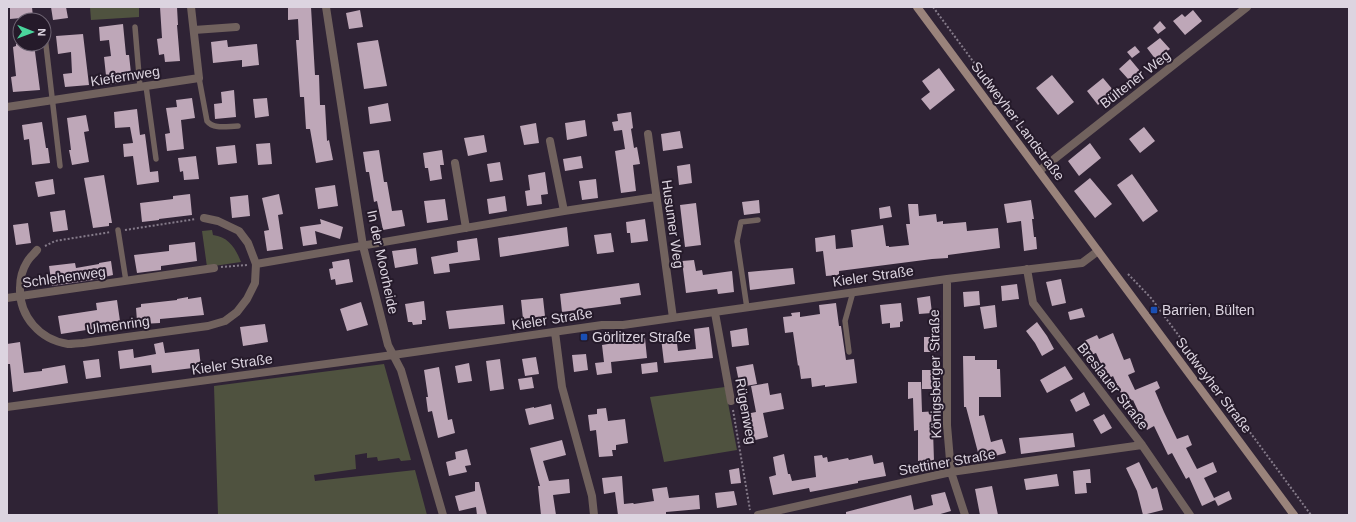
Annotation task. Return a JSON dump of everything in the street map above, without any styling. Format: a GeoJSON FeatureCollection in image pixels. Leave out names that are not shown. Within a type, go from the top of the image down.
{"type":"FeatureCollection","features":[{"type":"Feature","properties":{"kind":"main road","name":"Sudweyher Landstraße"},"geometry":{"type":"LineString","coordinates":[[917,7],[1043,168],[1098,251]]}},
{"type":"Feature","properties":{"kind":"main road","name":"Sudweyher Straße"},"geometry":{"type":"LineString","coordinates":[[1098,251],[1294,515]]}},
{"type":"Feature","properties":{"kind":"street"},"geometry":{"type":"LineString","coordinates":[[192,7],[199,78]]}},
{"type":"Feature","properties":{"kind":"street","name":"In der Moorheide"},"geometry":{"type":"LineString","coordinates":[[326,7],[363,246],[388,345],[400,370],[443,515]]}},
{"type":"Feature","properties":{"kind":"street","name":"Bültener Weg"},"geometry":{"type":"LineString","coordinates":[[1043,168],[1247,7]]}},
{"type":"Feature","properties":{"kind":"street"},"geometry":{"type":"LineString","coordinates":[[194,30],[236,27]]}},
{"type":"Feature","properties":{"kind":"street","name":"Kiefernweg"},"geometry":{"type":"LineString","coordinates":[[7,107],[199,78]]}},
{"type":"Feature","properties":{"kind":"street","name":"Husumer Weg"},"geometry":{"type":"LineString","coordinates":[[648,134],[673,318]]}},
{"type":"Feature","properties":{"kind":"street"},"geometry":{"type":"LineString","coordinates":[[550,141],[564,211]]}},
{"type":"Feature","properties":{"kind":"street"},"geometry":{"type":"LineString","coordinates":[[455,163],[466,228]]}},
{"type":"Feature","properties":{"kind":"street"},"geometry":{"type":"LineString","coordinates":[[256,264],[564,211],[656,197]]}},
{"type":"Feature","properties":{"kind":"street","name":"Ulmenring"},"geometry":{"type":"LineString","coordinates":[[37,250],[26,262],[22,272],[20,296],[27,318],[38,331],[53,339],[67,344],[83,343],[208,326],[225,320],[237,312],[248,299],[254,283],[256,264],[248,243],[239,231],[218,221],[204,218]]}},
{"type":"Feature","properties":{"kind":"street","name":"Kieler Straße"},"geometry":{"type":"LineString","coordinates":[[7,407],[393,355],[602,324],[623,325],[947,279],[1082,263],[1098,251]]}},
{"type":"Feature","properties":{"kind":"street","name":"Schlehenweg"},"geometry":{"type":"LineString","coordinates":[[7,298],[214,268]]}},
{"type":"Feature","properties":{"kind":"street","name":"Breslauer Straße"},"geometry":{"type":"LineString","coordinates":[[1027,269],[1033,303],[1142,444],[1190,515]]}},
{"type":"Feature","properties":{"kind":"street","name":"Königsberger Straße"},"geometry":{"type":"LineString","coordinates":[[947,279],[947,425],[951,472],[965,515]]}},
{"type":"Feature","properties":{"kind":"street","name":"Rügenweg"},"geometry":{"type":"LineString","coordinates":[[715,312],[731,401]]}},
{"type":"Feature","properties":{"kind":"street"},"geometry":{"type":"LineString","coordinates":[[555,332],[562,388],[592,496],[594,515]]}},
{"type":"Feature","properties":{"kind":"street","name":"Stettiner Straße"},"geometry":{"type":"LineString","coordinates":[[758,515],[951,472],[1142,444]]}},
{"type":"Feature","properties":{"kind":"lane"},"geometry":{"type":"LineString","coordinates":[[135,27],[143,87],[156,159]]}},
{"type":"Feature","properties":{"kind":"lane"},"geometry":{"type":"LineString","coordinates":[[47,52],[60,166]]}},
{"type":"Feature","properties":{"kind":"lane"},"geometry":{"type":"LineString","coordinates":[[199,78],[207,121],[210,125],[238,126]]}},
{"type":"Feature","properties":{"kind":"lane"},"geometry":{"type":"LineString","coordinates":[[747,308],[737,241],[741,222],[758,220]]}},
{"type":"Feature","properties":{"kind":"lane","name":"Schlehenweg"},"geometry":{"type":"LineString","coordinates":[[118,230],[126,281]]}},
{"type":"Feature","properties":{"kind":"lane"},"geometry":{"type":"LineString","coordinates":[[849,352],[846,321],[853,292]]}},
{"type":"Feature","properties":{"kind":"path"},"geometry":{"type":"LineString","coordinates":[[933,7],[1043,155],[1043,168]]}},
{"type":"Feature","properties":{"kind":"path"},"geometry":{"type":"LineString","coordinates":[[214,268],[256,264]]}},
{"type":"Feature","properties":{"kind":"path"},"geometry":{"type":"LineString","coordinates":[[1127,273],[1151,298],[1311,515]]}},
{"type":"Feature","properties":{"kind":"path","name":"Rügenweg"},"geometry":{"type":"LineString","coordinates":[[731,401],[751,515]]}},
{"type":"Feature","properties":{"kind":"green space"},"geometry":{"type":"Polygon","coordinates":[[[90,7],[139,7],[139,17],[91,20],[90,7]]]}},
{"type":"Feature","properties":{"kind":"green space"},"geometry":{"type":"Polygon","coordinates":[[[212,230],[213,235],[223,238],[231,244],[241,262],[207,267],[202,231],[212,230]]]}},
{"type":"Feature","properties":{"kind":"green space"},"geometry":{"type":"Polygon","coordinates":[[[384,364],[411,460],[401,461],[399,458],[378,461],[377,457],[367,458],[367,453],[355,455],[356,469],[314,475],[315,481],[415,470],[427,515],[218,515],[214,386],[384,364]]]}},
{"type":"Feature","properties":{"kind":"green space"},"geometry":{"type":"Polygon","coordinates":[[[725,387],[737,450],[664,462],[650,397],[725,387]]]}},
{"type":"Feature","properties":{"kind":"building"},"geometry":{"type":"Polygon","coordinates":[[[10,7],[32,7],[32,12],[12,12],[12,19],[10,19],[10,7]]]}},
{"type":"Feature","properties":{"kind":"building"},"geometry":{"type":"Polygon","coordinates":[[[51,7],[66,7],[68,18],[53,20],[51,7]]]}},
{"type":"Feature","properties":{"kind":"building"},"geometry":{"type":"Polygon","coordinates":[[[160,7],[177,7],[180,61],[165,62],[164,54],[159,55],[157,39],[162,38],[160,7]]]}},
{"type":"Feature","properties":{"kind":"building"},"geometry":{"type":"Polygon","coordinates":[[[311,7],[315,75],[319,75],[320,105],[325,105],[327,141],[329,140],[333,160],[316,163],[310,129],[306,129],[304,97],[300,97],[296,40],[299,40],[298,19],[288,20],[288,8],[311,7]]]}},
{"type":"Feature","properties":{"kind":"building"},"geometry":{"type":"Polygon","coordinates":[[[360,10],[363,27],[349,29],[346,13],[360,10]]]}},
{"type":"Feature","properties":{"kind":"building"},"geometry":{"type":"Polygon","coordinates":[[[1193,10],[1202,21],[1185,35],[1173,21],[1182,14],[1185,17],[1193,10]]]}},
{"type":"Feature","properties":{"kind":"building"},"geometry":{"type":"Polygon","coordinates":[[[1160,21],[1166,28],[1158,34],[1153,28],[1160,21]]]}},
{"type":"Feature","properties":{"kind":"building"},"geometry":{"type":"Polygon","coordinates":[[[123,24],[126,55],[129,55],[131,73],[120,74],[120,83],[107,85],[104,57],[111,56],[109,40],[100,41],[99,27],[123,24]]]}},
{"type":"Feature","properties":{"kind":"building"},"geometry":{"type":"Polygon","coordinates":[[[83,34],[89,85],[65,87],[63,74],[72,73],[71,52],[58,54],[56,36],[83,34]]]}},
{"type":"Feature","properties":{"kind":"building"},"geometry":{"type":"Polygon","coordinates":[[[1160,38],[1170,49],[1156,60],[1147,48],[1160,38]]]}},
{"type":"Feature","properties":{"kind":"building"},"geometry":{"type":"Polygon","coordinates":[[[227,40],[228,47],[257,44],[259,65],[242,67],[242,60],[213,63],[211,42],[227,40]]]}},
{"type":"Feature","properties":{"kind":"building"},"geometry":{"type":"Polygon","coordinates":[[[378,40],[387,86],[364,89],[357,43],[378,40]]]}},
{"type":"Feature","properties":{"kind":"building"},"geometry":{"type":"Polygon","coordinates":[[[1135,46],[1140,52],[1132,58],[1127,52],[1135,46]]]}},
{"type":"Feature","properties":{"kind":"building"},"geometry":{"type":"Polygon","coordinates":[[[14,52],[35,52],[40,90],[13,92],[11,77],[16,76],[14,52]]]}},
{"type":"Feature","properties":{"kind":"building"},"geometry":{"type":"Polygon","coordinates":[[[1130,59],[1140,71],[1129,80],[1119,69],[1130,59]]]}},
{"type":"Feature","properties":{"kind":"building"},"geometry":{"type":"Polygon","coordinates":[[[939,68],[955,90],[930,110],[921,99],[930,92],[922,81],[939,68]]]}},
{"type":"Feature","properties":{"kind":"building"},"geometry":{"type":"Polygon","coordinates":[[[1052,75],[1074,102],[1058,115],[1036,88],[1052,75]]]}},
{"type":"Feature","properties":{"kind":"building"},"geometry":{"type":"Polygon","coordinates":[[[1103,78],[1114,91],[1098,105],[1087,91],[1103,78]]]}},
{"type":"Feature","properties":{"kind":"building"},"geometry":{"type":"Polygon","coordinates":[[[234,90],[236,117],[215,119],[214,104],[222,103],[221,92],[234,90]]]}},
{"type":"Feature","properties":{"kind":"building"},"geometry":{"type":"Polygon","coordinates":[[[192,98],[195,118],[181,120],[184,149],[167,151],[165,134],[170,133],[166,108],[177,107],[176,100],[192,98]]]}},
{"type":"Feature","properties":{"kind":"building"},"geometry":{"type":"Polygon","coordinates":[[[267,98],[269,116],[255,118],[253,99],[267,98]]]}},
{"type":"Feature","properties":{"kind":"building"},"geometry":{"type":"Polygon","coordinates":[[[388,103],[391,121],[370,124],[368,107],[388,103]]]}},
{"type":"Feature","properties":{"kind":"building"},"geometry":{"type":"Polygon","coordinates":[[[137,109],[140,135],[145,134],[150,172],[158,171],[159,182],[137,185],[133,156],[124,157],[123,144],[133,143],[130,127],[115,128],[114,112],[137,109]]]}},
{"type":"Feature","properties":{"kind":"building"},"geometry":{"type":"Polygon","coordinates":[[[631,112],[633,128],[631,129],[634,148],[637,147],[640,164],[633,165],[636,191],[621,193],[615,151],[625,149],[622,130],[614,131],[612,122],[618,121],[617,114],[631,112]]]}},
{"type":"Feature","properties":{"kind":"building"},"geometry":{"type":"Polygon","coordinates":[[[86,115],[89,131],[84,132],[89,162],[72,165],[69,150],[71,150],[67,118],[86,115]]]}},
{"type":"Feature","properties":{"kind":"building"},"geometry":{"type":"Polygon","coordinates":[[[585,120],[587,136],[567,140],[565,123],[585,120]]]}},
{"type":"Feature","properties":{"kind":"building"},"geometry":{"type":"Polygon","coordinates":[[[42,122],[50,163],[32,165],[29,139],[24,140],[22,125],[42,122]]]}},
{"type":"Feature","properties":{"kind":"building"},"geometry":{"type":"Polygon","coordinates":[[[536,123],[539,143],[524,145],[520,126],[536,123]]]}},
{"type":"Feature","properties":{"kind":"building"},"geometry":{"type":"Polygon","coordinates":[[[1144,127],[1155,141],[1140,153],[1129,139],[1144,127]]]}},
{"type":"Feature","properties":{"kind":"building"},"geometry":{"type":"Polygon","coordinates":[[[680,131],[683,148],[663,151],[661,134],[680,131]]]}},
{"type":"Feature","properties":{"kind":"building"},"geometry":{"type":"Polygon","coordinates":[[[484,135],[487,152],[468,156],[464,138],[484,135]]]}},
{"type":"Feature","properties":{"kind":"building"},"geometry":{"type":"Polygon","coordinates":[[[270,143],[272,164],[258,165],[256,144],[270,143]]]}},
{"type":"Feature","properties":{"kind":"building"},"geometry":{"type":"Polygon","coordinates":[[[1090,143],[1101,158],[1079,176],[1068,161],[1090,143]]]}},
{"type":"Feature","properties":{"kind":"building"},"geometry":{"type":"Polygon","coordinates":[[[235,145],[237,163],[218,165],[216,147],[235,145]]]}},
{"type":"Feature","properties":{"kind":"building"},"geometry":{"type":"Polygon","coordinates":[[[379,150],[384,182],[387,182],[392,211],[402,210],[405,226],[383,230],[377,201],[374,202],[369,172],[366,172],[363,152],[379,150]]]}},
{"type":"Feature","properties":{"kind":"building"},"geometry":{"type":"Polygon","coordinates":[[[442,150],[444,165],[440,165],[442,179],[430,181],[428,168],[425,168],[423,153],[442,150]]]}},
{"type":"Feature","properties":{"kind":"building"},"geometry":{"type":"Polygon","coordinates":[[[196,156],[199,179],[184,180],[183,171],[180,172],[178,158],[196,156]]]}},
{"type":"Feature","properties":{"kind":"building"},"geometry":{"type":"Polygon","coordinates":[[[581,156],[583,168],[565,171],[563,159],[581,156]]]}},
{"type":"Feature","properties":{"kind":"building"},"geometry":{"type":"Polygon","coordinates":[[[500,162],[503,180],[490,182],[487,164],[500,162]]]}},
{"type":"Feature","properties":{"kind":"building"},"geometry":{"type":"Polygon","coordinates":[[[690,164],[692,183],[679,185],[677,166],[690,164]]]}},
{"type":"Feature","properties":{"kind":"building"},"geometry":{"type":"Polygon","coordinates":[[[545,172],[548,194],[541,195],[542,204],[527,206],[525,191],[530,190],[528,175],[545,172]]]}},
{"type":"Feature","properties":{"kind":"building"},"geometry":{"type":"Polygon","coordinates":[[[1132,174],[1158,211],[1143,222],[1117,185],[1132,174]]]}},
{"type":"Feature","properties":{"kind":"building"},"geometry":{"type":"Polygon","coordinates":[[[104,175],[112,223],[109,223],[109,226],[93,228],[84,178],[104,175]]]}},
{"type":"Feature","properties":{"kind":"building"},"geometry":{"type":"Polygon","coordinates":[[[1090,178],[1112,204],[1095,218],[1074,191],[1090,178]]]}},
{"type":"Feature","properties":{"kind":"building"},"geometry":{"type":"Polygon","coordinates":[[[53,179],[55,194],[38,197],[35,182],[53,179]]]}},
{"type":"Feature","properties":{"kind":"building"},"geometry":{"type":"Polygon","coordinates":[[[596,179],[598,198],[582,200],[579,181],[596,179]]]}},
{"type":"Feature","properties":{"kind":"building"},"geometry":{"type":"Polygon","coordinates":[[[335,185],[338,206],[318,209],[315,188],[335,185]]]}},
{"type":"Feature","properties":{"kind":"building"},"geometry":{"type":"Polygon","coordinates":[[[190,194],[192,215],[142,222],[140,203],[173,199],[173,196],[190,194]]]}},
{"type":"Feature","properties":{"kind":"building"},"geometry":{"type":"Polygon","coordinates":[[[279,194],[283,214],[278,215],[283,249],[267,251],[264,231],[269,230],[262,198],[279,194]]]}},
{"type":"Feature","properties":{"kind":"building"},"geometry":{"type":"Polygon","coordinates":[[[248,195],[250,216],[232,218],[230,197],[248,195]]]}},
{"type":"Feature","properties":{"kind":"building"},"geometry":{"type":"Polygon","coordinates":[[[505,196],[507,211],[489,214],[487,199],[505,196]]]}},
{"type":"Feature","properties":{"kind":"building"},"geometry":{"type":"Polygon","coordinates":[[[445,199],[448,220],[427,223],[424,201],[445,199]]]}},
{"type":"Feature","properties":{"kind":"building"},"geometry":{"type":"Polygon","coordinates":[[[759,200],[760,213],[744,215],[742,202],[759,200]]]}},
{"type":"Feature","properties":{"kind":"building"},"geometry":{"type":"Polygon","coordinates":[[[1031,200],[1034,219],[1032,219],[1034,237],[1036,237],[1037,249],[1024,251],[1021,221],[1007,223],[1004,204],[1031,200]]]}},
{"type":"Feature","properties":{"kind":"building"},"geometry":{"type":"Polygon","coordinates":[[[696,203],[701,245],[685,247],[680,205],[696,203]]]}},
{"type":"Feature","properties":{"kind":"building"},"geometry":{"type":"Polygon","coordinates":[[[908,204],[918,204],[919,216],[936,214],[937,222],[943,221],[943,224],[966,222],[967,231],[998,228],[1000,248],[948,255],[948,258],[839,271],[839,275],[826,276],[823,251],[816,252],[815,238],[835,235],[836,249],[853,247],[851,230],[883,225],[886,246],[909,245],[906,224],[910,224],[908,204]]]}},
{"type":"Feature","properties":{"kind":"building"},"geometry":{"type":"Polygon","coordinates":[[[890,206],[892,217],[880,219],[879,208],[890,206]]]}},
{"type":"Feature","properties":{"kind":"building"},"geometry":{"type":"Polygon","coordinates":[[[65,210],[68,230],[53,232],[50,212],[65,210]]]}},
{"type":"Feature","properties":{"kind":"building"},"geometry":{"type":"Polygon","coordinates":[[[320,219],[343,227],[340,239],[315,231],[317,244],[303,246],[300,227],[321,224],[320,219]]]}},
{"type":"Feature","properties":{"kind":"building"},"geometry":{"type":"Polygon","coordinates":[[[645,219],[648,241],[631,243],[630,233],[627,233],[626,222],[645,219]]]}},
{"type":"Feature","properties":{"kind":"building"},"geometry":{"type":"Polygon","coordinates":[[[28,223],[31,243],[16,245],[13,225],[28,223]]]}},
{"type":"Feature","properties":{"kind":"building"},"geometry":{"type":"Polygon","coordinates":[[[567,227],[569,246],[500,257],[498,238],[567,227]]]}},
{"type":"Feature","properties":{"kind":"building"},"geometry":{"type":"Polygon","coordinates":[[[611,233],[614,252],[597,254],[594,235],[611,233]]]}},
{"type":"Feature","properties":{"kind":"building"},"geometry":{"type":"Polygon","coordinates":[[[477,238],[480,260],[449,264],[450,272],[434,274],[431,257],[458,252],[457,241],[477,238]]]}},
{"type":"Feature","properties":{"kind":"building"},"geometry":{"type":"Polygon","coordinates":[[[195,242],[197,261],[161,266],[161,270],[137,273],[134,255],[169,251],[169,245],[195,242]]]}},
{"type":"Feature","properties":{"kind":"building"},"geometry":{"type":"Polygon","coordinates":[[[416,248],[418,264],[395,268],[392,251],[416,248]]]}},
{"type":"Feature","properties":{"kind":"building"},"geometry":{"type":"Polygon","coordinates":[[[349,259],[353,282],[336,285],[335,279],[331,280],[329,269],[333,268],[332,262],[349,259]]]}},
{"type":"Feature","properties":{"kind":"building"},"geometry":{"type":"Polygon","coordinates":[[[694,260],[696,271],[702,270],[703,275],[732,271],[734,292],[718,294],[717,289],[686,293],[682,261],[694,260]]]}},
{"type":"Feature","properties":{"kind":"building"},"geometry":{"type":"Polygon","coordinates":[[[111,261],[113,275],[100,279],[52,286],[49,266],[75,263],[76,268],[111,261]]]}},
{"type":"Feature","properties":{"kind":"building"},"geometry":{"type":"Polygon","coordinates":[[[793,268],[795,284],[750,290],[748,272],[793,268]]]}},
{"type":"Feature","properties":{"kind":"building"},"geometry":{"type":"Polygon","coordinates":[[[1061,279],[1066,303],[1052,306],[1046,282],[1061,279]]]}},
{"type":"Feature","properties":{"kind":"building"},"geometry":{"type":"Polygon","coordinates":[[[639,283],[641,295],[620,298],[621,304],[562,312],[560,294],[639,283]]]}},
{"type":"Feature","properties":{"kind":"building"},"geometry":{"type":"Polygon","coordinates":[[[1017,284],[1019,299],[1002,301],[1001,286],[1017,284]]]}},
{"type":"Feature","properties":{"kind":"building"},"geometry":{"type":"Polygon","coordinates":[[[979,291],[980,305],[964,307],[963,292],[979,291]]]}},
{"type":"Feature","properties":{"kind":"building"},"geometry":{"type":"Polygon","coordinates":[[[930,296],[932,313],[919,314],[917,298],[930,296]]]}},
{"type":"Feature","properties":{"kind":"building"},"geometry":{"type":"Polygon","coordinates":[[[188,297],[188,299],[201,297],[204,315],[160,319],[160,323],[142,324],[142,321],[137,321],[136,308],[141,307],[141,304],[177,300],[188,297]]]}},
{"type":"Feature","properties":{"kind":"building"},"geometry":{"type":"Polygon","coordinates":[[[543,298],[545,316],[523,319],[521,300],[543,298]]]}},
{"type":"Feature","properties":{"kind":"building"},"geometry":{"type":"Polygon","coordinates":[[[117,300],[121,328],[100,331],[99,328],[61,334],[58,316],[97,310],[96,303],[117,300]]]}},
{"type":"Feature","properties":{"kind":"building"},"geometry":{"type":"Polygon","coordinates":[[[424,301],[426,320],[422,320],[422,324],[413,325],[412,322],[408,322],[405,304],[424,301]]]}},
{"type":"Feature","properties":{"kind":"building"},"geometry":{"type":"Polygon","coordinates":[[[361,302],[368,325],[347,331],[340,309],[361,302]]]}},
{"type":"Feature","properties":{"kind":"building"},"geometry":{"type":"Polygon","coordinates":[[[836,303],[846,360],[854,359],[857,383],[812,387],[811,378],[801,379],[793,332],[785,333],[783,317],[792,316],[791,313],[800,312],[800,317],[820,314],[819,305],[836,303]]]}},
{"type":"Feature","properties":{"kind":"building"},"geometry":{"type":"Polygon","coordinates":[[[901,303],[903,321],[900,322],[900,327],[890,328],[890,323],[882,324],[880,305],[901,303]]]}},
{"type":"Feature","properties":{"kind":"building"},"geometry":{"type":"Polygon","coordinates":[[[503,305],[505,324],[449,329],[446,311],[503,305]]]}},
{"type":"Feature","properties":{"kind":"building"},"geometry":{"type":"Polygon","coordinates":[[[995,305],[997,327],[984,329],[980,307],[995,305]]]}},
{"type":"Feature","properties":{"kind":"building"},"geometry":{"type":"Polygon","coordinates":[[[1082,308],[1085,317],[1070,320],[1068,312],[1082,308]]]}},
{"type":"Feature","properties":{"kind":"building"},"geometry":{"type":"Polygon","coordinates":[[[1037,322],[1054,349],[1042,356],[1026,331],[1037,322]]]}},
{"type":"Feature","properties":{"kind":"building"},"geometry":{"type":"Polygon","coordinates":[[[265,324],[268,342],[243,346],[240,327],[265,324]]]}},
{"type":"Feature","properties":{"kind":"building"},"geometry":{"type":"Polygon","coordinates":[[[709,327],[713,358],[664,363],[661,338],[676,336],[678,351],[696,349],[694,329],[709,327]]]}},
{"type":"Feature","properties":{"kind":"building"},"geometry":{"type":"Polygon","coordinates":[[[747,328],[749,345],[732,347],[730,331],[747,328]]]}},
{"type":"Feature","properties":{"kind":"building"},"geometry":{"type":"Polygon","coordinates":[[[1113,333],[1124,360],[1130,358],[1135,372],[1128,375],[1135,390],[1157,381],[1160,388],[1155,391],[1164,412],[1177,439],[1188,435],[1192,445],[1186,448],[1197,469],[1213,462],[1217,472],[1204,478],[1215,500],[1202,506],[1189,477],[1186,479],[1172,453],[1168,455],[1154,426],[1147,430],[1133,400],[1126,404],[1113,376],[1108,379],[1096,353],[1091,355],[1084,341],[1097,335],[1099,339],[1113,333]]]}},
{"type":"Feature","properties":{"kind":"building"},"geometry":{"type":"Polygon","coordinates":[[[924,337],[936,337],[936,352],[924,352],[924,337]]]}},
{"type":"Feature","properties":{"kind":"building"},"geometry":{"type":"Polygon","coordinates":[[[645,338],[647,358],[611,362],[612,373],[597,375],[595,363],[604,362],[602,345],[645,338]]]}},
{"type":"Feature","properties":{"kind":"building"},"geometry":{"type":"Polygon","coordinates":[[[20,342],[24,373],[42,371],[42,369],[65,365],[68,383],[13,392],[10,364],[7,364],[7,344],[20,342]]]}},
{"type":"Feature","properties":{"kind":"building"},"geometry":{"type":"Polygon","coordinates":[[[163,342],[165,353],[199,349],[201,367],[152,373],[151,365],[120,369],[118,351],[133,349],[134,358],[156,354],[154,344],[163,342]]]}},
{"type":"Feature","properties":{"kind":"building"},"geometry":{"type":"Polygon","coordinates":[[[586,354],[588,370],[574,372],[572,355],[586,354]]]}},
{"type":"Feature","properties":{"kind":"building"},"geometry":{"type":"Polygon","coordinates":[[[963,356],[975,356],[975,360],[997,360],[997,369],[1000,369],[1001,397],[979,397],[979,416],[984,415],[991,442],[1002,439],[1006,453],[980,460],[966,407],[964,407],[963,356]]]}},
{"type":"Feature","properties":{"kind":"building"},"geometry":{"type":"Polygon","coordinates":[[[536,357],[539,374],[525,376],[522,359],[536,357]]]}},
{"type":"Feature","properties":{"kind":"building"},"geometry":{"type":"Polygon","coordinates":[[[99,359],[101,377],[86,379],[83,361],[99,359]]]}},
{"type":"Feature","properties":{"kind":"building"},"geometry":{"type":"Polygon","coordinates":[[[500,359],[504,389],[490,391],[486,361],[500,359]]]}},
{"type":"Feature","properties":{"kind":"building"},"geometry":{"type":"Polygon","coordinates":[[[657,362],[658,372],[642,374],[641,364],[657,362]]]}},
{"type":"Feature","properties":{"kind":"building"},"geometry":{"type":"Polygon","coordinates":[[[469,363],[472,381],[458,383],[455,366],[469,363]]]}},
{"type":"Feature","properties":{"kind":"building"},"geometry":{"type":"Polygon","coordinates":[[[753,364],[757,384],[740,387],[736,367],[753,364]]]}},
{"type":"Feature","properties":{"kind":"building"},"geometry":{"type":"Polygon","coordinates":[[[1065,366],[1073,379],[1047,393],[1040,380],[1065,366]]]}},
{"type":"Feature","properties":{"kind":"building"},"geometry":{"type":"Polygon","coordinates":[[[439,367],[448,420],[452,419],[455,433],[438,438],[432,411],[428,412],[426,397],[428,397],[424,370],[439,367]]]}},
{"type":"Feature","properties":{"kind":"building"},"geometry":{"type":"Polygon","coordinates":[[[922,370],[936,370],[937,389],[922,389],[922,370]]]}},
{"type":"Feature","properties":{"kind":"building"},"geometry":{"type":"Polygon","coordinates":[[[532,377],[534,388],[520,390],[518,379],[532,377]]]}},
{"type":"Feature","properties":{"kind":"building"},"geometry":{"type":"Polygon","coordinates":[[[908,382],[921,382],[922,412],[938,411],[938,430],[933,430],[934,461],[918,461],[918,430],[914,431],[913,398],[908,399],[908,382]]]}},
{"type":"Feature","properties":{"kind":"building"},"geometry":{"type":"Polygon","coordinates":[[[768,383],[770,395],[781,393],[784,409],[763,413],[768,437],[751,441],[746,414],[756,412],[751,386],[768,383]]]}},
{"type":"Feature","properties":{"kind":"building"},"geometry":{"type":"Polygon","coordinates":[[[1084,392],[1090,405],[1076,412],[1070,400],[1084,392]]]}},
{"type":"Feature","properties":{"kind":"building"},"geometry":{"type":"Polygon","coordinates":[[[551,404],[554,419],[529,425],[525,409],[551,404]]]}},
{"type":"Feature","properties":{"kind":"building"},"geometry":{"type":"Polygon","coordinates":[[[606,408],[608,421],[625,419],[628,443],[616,445],[616,450],[612,450],[613,456],[599,457],[596,430],[590,431],[588,415],[597,414],[597,409],[606,408]]]}},
{"type":"Feature","properties":{"kind":"building"},"geometry":{"type":"Polygon","coordinates":[[[1104,414],[1112,428],[1101,434],[1093,420],[1104,414]]]}},
{"type":"Feature","properties":{"kind":"building"},"geometry":{"type":"Polygon","coordinates":[[[1073,433],[1075,447],[1021,454],[1019,438],[1073,433]]]}},
{"type":"Feature","properties":{"kind":"building"},"geometry":{"type":"Polygon","coordinates":[[[562,440],[566,455],[543,461],[549,481],[569,479],[570,493],[553,495],[556,515],[541,515],[538,486],[540,486],[530,448],[562,440]]]}},
{"type":"Feature","properties":{"kind":"building"},"geometry":{"type":"Polygon","coordinates":[[[467,449],[471,465],[465,466],[467,472],[449,476],[446,462],[456,459],[455,452],[467,449]]]}},
{"type":"Feature","properties":{"kind":"building"},"geometry":{"type":"Polygon","coordinates":[[[784,454],[788,474],[790,474],[792,481],[816,477],[814,456],[822,455],[823,458],[827,457],[828,462],[848,458],[849,460],[872,455],[874,464],[883,462],[886,476],[810,492],[809,488],[773,495],[769,477],[776,475],[773,457],[784,454]]]}},
{"type":"Feature","properties":{"kind":"building"},"geometry":{"type":"Polygon","coordinates":[[[1139,462],[1152,489],[1157,487],[1163,510],[1143,515],[1137,491],[1126,468],[1139,462]]]}},
{"type":"Feature","properties":{"kind":"building"},"geometry":{"type":"Polygon","coordinates":[[[739,468],[741,483],[731,484],[729,470],[739,468]]]}},
{"type":"Feature","properties":{"kind":"building"},"geometry":{"type":"Polygon","coordinates":[[[1090,469],[1091,483],[1086,483],[1087,493],[1075,494],[1073,471],[1090,469]]]}},
{"type":"Feature","properties":{"kind":"building"},"geometry":{"type":"Polygon","coordinates":[[[1057,474],[1059,486],[1026,490],[1024,479],[1057,474]]]}},
{"type":"Feature","properties":{"kind":"building"},"geometry":{"type":"Polygon","coordinates":[[[622,476],[624,504],[654,501],[652,489],[667,487],[669,498],[699,495],[700,509],[666,512],[666,515],[618,515],[615,492],[604,494],[602,478],[622,476]]]}},
{"type":"Feature","properties":{"kind":"building"},"geometry":{"type":"Polygon","coordinates":[[[475,482],[479,482],[487,515],[477,515],[476,507],[459,511],[455,496],[475,491],[475,482]]]}},
{"type":"Feature","properties":{"kind":"building"},"geometry":{"type":"Polygon","coordinates":[[[992,486],[998,515],[980,515],[975,489],[992,486]]]}},
{"type":"Feature","properties":{"kind":"building"},"geometry":{"type":"Polygon","coordinates":[[[734,491],[737,505],[717,508],[715,493],[734,491]]]}},
{"type":"Feature","properties":{"kind":"building"},"geometry":{"type":"Polygon","coordinates":[[[1229,491],[1232,499],[1218,506],[1214,498],[1229,491]]]}},
{"type":"Feature","properties":{"kind":"building"},"geometry":{"type":"Polygon","coordinates":[[[945,492],[951,511],[937,515],[846,515],[846,512],[911,495],[914,510],[933,505],[931,495],[945,492]]]}},
{"type":"Feature","properties":{"kind":"place","name":"Barrien, Bülten"},"geometry":{"type":"Point","coordinates":[1154,310]}},
{"type":"Feature","properties":{"kind":"place","name":"Görlitzer Straße"},"geometry":{"type":"Point","coordinates":[584,337]}}]}
